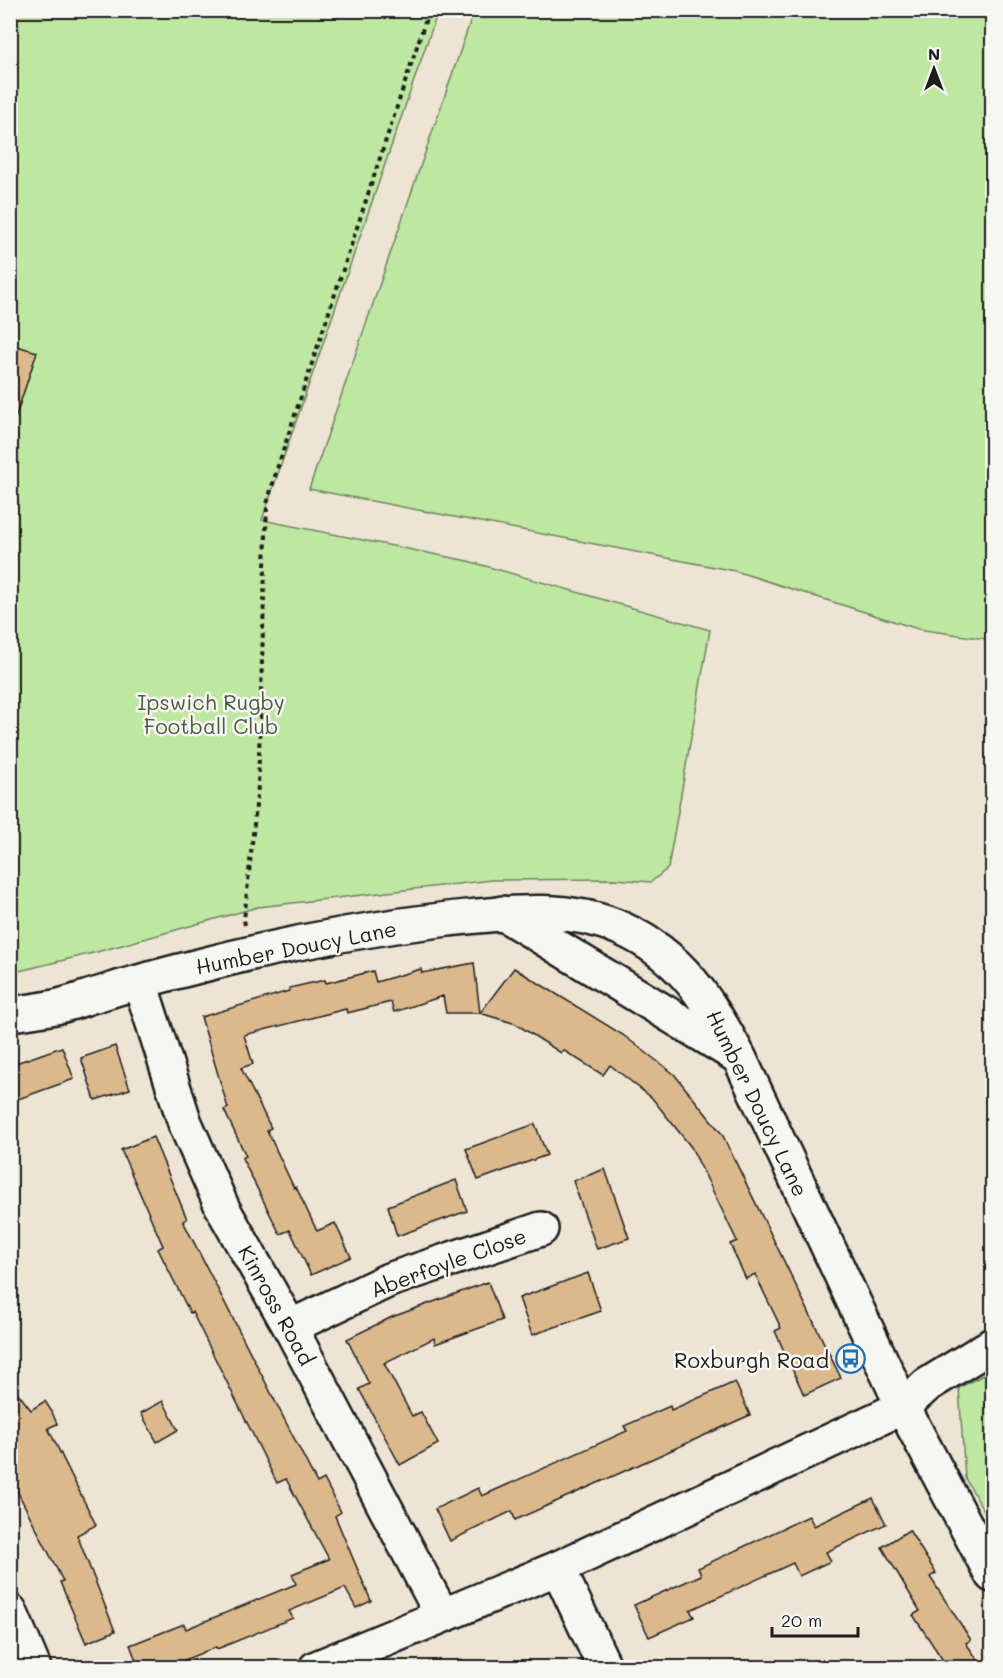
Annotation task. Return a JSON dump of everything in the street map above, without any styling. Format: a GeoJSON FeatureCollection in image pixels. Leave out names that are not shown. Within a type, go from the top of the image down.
{"type":"FeatureCollection","features":[{"type":"Feature","properties":{"kind":"street","name":"Humber Doucy Lane"},"geometry":{"type":"LineString","coordinates":[[10,1014],[57,1006],[252,952],[344,934],[502,913],[537,911],[575,915],[605,922],[637,936],[677,965],[702,993],[717,1015],[739,1057],[903,1407],[993,1575]]}},
{"type":"Feature","properties":{"kind":"street"},"geometry":{"type":"LineString","coordinates":[[502,913],[739,1057]]}},
{"type":"Feature","properties":{"kind":"street","name":"Kinross Road"},"geometry":{"type":"LineString","coordinates":[[140,982],[185,1123],[218,1198],[290,1327],[442,1615]]}},
{"type":"Feature","properties":{"kind":"street","name":"Aberfoyle Close"},"geometry":{"type":"LineString","coordinates":[[290,1327],[390,1280],[541,1229]]}},
{"type":"Feature","properties":{"kind":"street"},"geometry":{"type":"LineString","coordinates":[[316,1668],[558,1568],[903,1407],[927,1385],[993,1346]]}},
{"type":"Feature","properties":{"kind":"street"},"geometry":{"type":"LineString","coordinates":[[558,1568],[605,1668]]}},
{"type":"Feature","properties":{"kind":"street"},"geometry":{"type":"LineString","coordinates":[[10,1611],[34,1668]]}},
{"type":"Feature","properties":{"kind":"path"},"geometry":{"type":"LineString","coordinates":[[252,952],[244,920],[258,786],[267,504],[429,10]]}},
{"type":"Feature","properties":{"kind":"green space","name":"Ipswich Rugby Football Club"},"geometry":{"type":"Polygon","coordinates":[[[11,11],[438,11],[262,520],[468,561],[710,630],[668,868],[651,882],[616,879],[492,880],[258,907],[97,952],[11,973],[11,11]]]}},
{"type":"Feature","properties":{"kind":"green space"},"geometry":{"type":"Polygon","coordinates":[[[474,11],[992,11],[992,640],[918,629],[735,571],[309,489],[474,11]]]}},
{"type":"Feature","properties":{"kind":"green space"},"geometry":{"type":"Polygon","coordinates":[[[992,1370],[992,1525],[965,1478],[959,1388],[992,1370]]]}},
{"type":"Feature","properties":{"kind":"building"},"geometry":{"type":"Polygon","coordinates":[[[10,344],[37,352],[15,419],[10,418],[10,344]]]}},
{"type":"Feature","properties":{"kind":"building"},"geometry":{"type":"Polygon","coordinates":[[[474,963],[480,1013],[446,1013],[443,996],[394,1012],[391,1002],[347,1013],[346,1009],[244,1035],[253,1064],[241,1068],[271,1128],[267,1130],[294,1188],[296,1187],[317,1231],[335,1223],[351,1257],[311,1275],[290,1230],[280,1234],[242,1158],[246,1156],[224,1110],[228,1108],[201,1017],[289,991],[289,988],[325,980],[326,983],[373,971],[376,982],[421,969],[422,973],[474,963]]]}},
{"type":"Feature","properties":{"kind":"building"},"geometry":{"type":"Polygon","coordinates":[[[514,968],[623,1035],[674,1074],[722,1134],[841,1378],[804,1395],[775,1331],[781,1328],[755,1274],[746,1279],[730,1244],[737,1241],[691,1147],[652,1098],[610,1065],[603,1075],[563,1050],[561,1053],[516,1024],[480,1013],[514,968]]]}},
{"type":"Feature","properties":{"kind":"building"},"geometry":{"type":"Polygon","coordinates":[[[115,1046],[130,1089],[95,1100],[81,1058],[115,1046]]]}},
{"type":"Feature","properties":{"kind":"building"},"geometry":{"type":"Polygon","coordinates":[[[62,1047],[74,1079],[10,1102],[10,1065],[62,1047]]]}},
{"type":"Feature","properties":{"kind":"building"},"geometry":{"type":"Polygon","coordinates":[[[535,1124],[547,1155],[478,1180],[466,1149],[535,1124]]]}},
{"type":"Feature","properties":{"kind":"building"},"geometry":{"type":"Polygon","coordinates":[[[153,1137],[187,1219],[183,1221],[317,1483],[324,1479],[341,1512],[335,1516],[371,1601],[356,1608],[345,1588],[289,1611],[293,1618],[217,1649],[216,1647],[165,1668],[139,1668],[130,1645],[184,1624],[186,1629],[296,1584],[292,1574],[329,1559],[286,1479],[277,1483],[158,1249],[163,1246],[121,1150],[153,1137]]]}},
{"type":"Feature","properties":{"kind":"building"},"geometry":{"type":"Polygon","coordinates":[[[605,1169],[629,1238],[597,1249],[573,1181],[605,1169]]]}},
{"type":"Feature","properties":{"kind":"building"},"geometry":{"type":"Polygon","coordinates":[[[456,1180],[467,1211],[397,1236],[388,1206],[456,1180]]]}},
{"type":"Feature","properties":{"kind":"building"},"geometry":{"type":"Polygon","coordinates":[[[588,1273],[601,1311],[532,1335],[519,1298],[588,1273]]]}},
{"type":"Feature","properties":{"kind":"building"},"geometry":{"type":"Polygon","coordinates":[[[488,1282],[502,1320],[435,1344],[434,1338],[384,1363],[412,1416],[421,1412],[438,1444],[400,1465],[359,1389],[369,1384],[347,1339],[392,1317],[488,1282]]]}},
{"type":"Feature","properties":{"kind":"building"},"geometry":{"type":"Polygon","coordinates":[[[735,1382],[750,1415],[515,1520],[512,1511],[450,1541],[435,1509],[478,1488],[482,1496],[627,1431],[624,1426],[670,1406],[671,1410],[735,1382]]]}},
{"type":"Feature","properties":{"kind":"building"},"geometry":{"type":"Polygon","coordinates":[[[10,1383],[31,1410],[45,1401],[52,1412],[57,1424],[48,1428],[96,1525],[77,1535],[115,1631],[86,1643],[60,1582],[63,1581],[10,1477],[10,1383]]]}},
{"type":"Feature","properties":{"kind":"building"},"geometry":{"type":"Polygon","coordinates":[[[163,1401],[178,1430],[157,1442],[141,1413],[163,1401]]]}},
{"type":"Feature","properties":{"kind":"building"},"geometry":{"type":"Polygon","coordinates":[[[873,1498],[886,1524],[826,1552],[831,1561],[799,1576],[793,1563],[690,1610],[694,1617],[649,1637],[634,1605],[701,1575],[698,1568],[809,1516],[814,1526],[873,1498]]]}},
{"type":"Feature","properties":{"kind":"building"},"geometry":{"type":"Polygon","coordinates":[[[909,1530],[936,1573],[930,1577],[971,1640],[966,1643],[983,1668],[948,1668],[913,1615],[920,1611],[882,1547],[909,1530]]]}},
{"type":"Feature","properties":{"kind":"place","name":"Roxburgh Road"},"geometry":{"type":"Point","coordinates":[850,1359]}}]}
